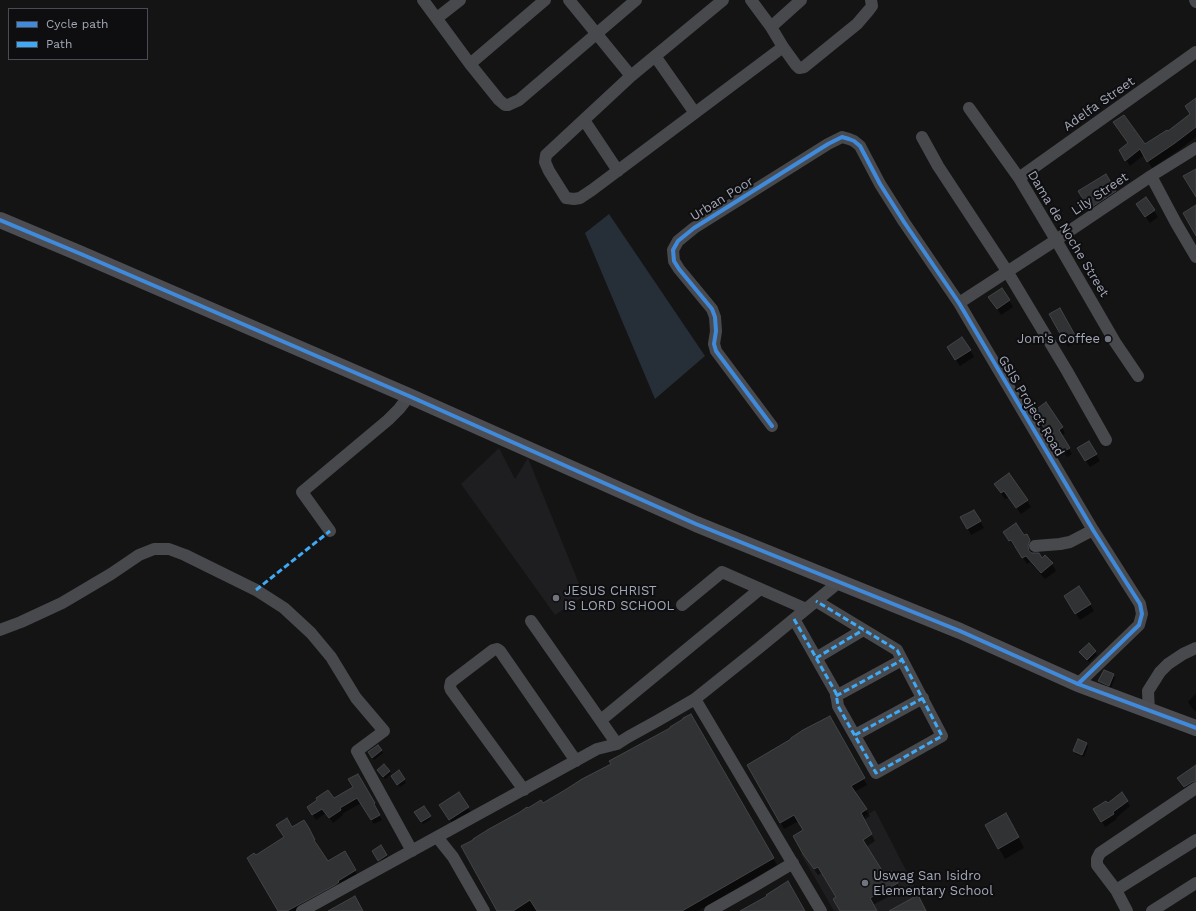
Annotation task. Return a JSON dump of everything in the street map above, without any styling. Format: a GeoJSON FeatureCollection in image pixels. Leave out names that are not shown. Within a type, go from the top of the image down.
{"type":"FeatureCollection","features":[{"type":"Feature","properties":{"kind":"street"},"geometry":{"type":"LineString","coordinates":[[423,0],[470,64],[505,105],[519,100],[636,0]]}},
{"type":"Feature","properties":{"kind":"street"},"geometry":{"type":"LineString","coordinates":[[437,18],[460,0]]}},
{"type":"Feature","properties":{"kind":"street"},"geometry":{"type":"LineString","coordinates":[[470,64],[545,0]]}},
{"type":"Feature","properties":{"kind":"street"},"geometry":{"type":"LineString","coordinates":[[569,0],[631,76]]}},
{"type":"Feature","properties":{"kind":"street"},"geometry":{"type":"LineString","coordinates":[[723,0],[631,76],[546,155],[545,162],[549,171],[564,195],[569,199],[580,198],[783,47]]}},
{"type":"Feature","properties":{"kind":"street"},"geometry":{"type":"LineString","coordinates":[[751,0],[799,68],[804,67],[857,24],[872,6],[871,0]]}},
{"type":"Feature","properties":{"kind":"street"},"geometry":{"type":"LineString","coordinates":[[770,27],[801,0]]}},
{"type":"Feature","properties":{"kind":"street","name":"Adelfa Street"},"geometry":{"type":"LineString","coordinates":[[1019,178],[1196,52]]}},
{"type":"Feature","properties":{"kind":"street"},"geometry":{"type":"LineString","coordinates":[[655,56],[695,113]]}},
{"type":"Feature","properties":{"kind":"street","name":"Dama de Noche Street"},"geometry":{"type":"LineString","coordinates":[[969,108],[1019,178],[1115,342],[1138,376]]}},
{"type":"Feature","properties":{"kind":"street"},"geometry":{"type":"LineString","coordinates":[[584,120],[618,171]]}},
{"type":"Feature","properties":{"kind":"street","name":"GSIS Project Road"},"geometry":{"type":"LineString","coordinates":[[842,137],[854,141],[860,146],[880,184],[959,303],[1093,530],[1140,604],[1142,614],[1139,625],[1078,684]]}},
{"type":"Feature","properties":{"kind":"street","name":"Urban Poor"},"geometry":{"type":"LineString","coordinates":[[772,426],[716,350],[714,344],[716,331],[715,317],[712,308],[679,269],[674,260],[674,250],[678,241],[694,228],[828,144],[842,137]]}},
{"type":"Feature","properties":{"kind":"street"},"geometry":{"type":"LineString","coordinates":[[922,137],[938,166],[1007,271],[1106,440]]}},
{"type":"Feature","properties":{"kind":"street","name":"Lily Street"},"geometry":{"type":"LineString","coordinates":[[959,303],[1196,148]]}},
{"type":"Feature","properties":{"kind":"street"},"geometry":{"type":"LineString","coordinates":[[1151,176],[1196,257]]}},
{"type":"Feature","properties":{"kind":"street"},"geometry":{"type":"LineString","coordinates":[[0,220],[409,396],[696,524],[960,631],[1078,684],[1196,728]]}},
{"type":"Feature","properties":{"kind":"street"},"geometry":{"type":"LineString","coordinates":[[330,531],[302,492],[388,420],[409,396]]}},
{"type":"Feature","properties":{"kind":"street"},"geometry":{"type":"LineString","coordinates":[[1035,546],[1070,542],[1093,530]]}},
{"type":"Feature","properties":{"kind":"street"},"geometry":{"type":"LineString","coordinates":[[0,630],[62,603],[111,574],[139,555],[154,549],[169,549],[185,555],[256,590],[284,608],[311,633],[331,657],[356,698],[384,731],[357,751],[412,851]]}},
{"type":"Feature","properties":{"kind":"street"},"geometry":{"type":"LineString","coordinates":[[682,605],[722,572],[806,609]]}},
{"type":"Feature","properties":{"kind":"street"},"geometry":{"type":"LineString","coordinates":[[302,911],[576,760],[597,749],[617,744],[695,699],[839,582]]}},
{"type":"Feature","properties":{"kind":"street"},"geometry":{"type":"LineString","coordinates":[[601,720],[760,589]]}},
{"type":"Feature","properties":{"kind":"street"},"geometry":{"type":"LineString","coordinates":[[794,619],[836,696],[838,706],[876,774],[942,736],[897,650],[816,601]]}},
{"type":"Feature","properties":{"kind":"street"},"geometry":{"type":"LineString","coordinates":[[531,621],[617,744]]}},
{"type":"Feature","properties":{"kind":"street"},"geometry":{"type":"LineString","coordinates":[[816,658],[863,630]]}},
{"type":"Feature","properties":{"kind":"street"},"geometry":{"type":"LineString","coordinates":[[1150,712],[1148,691],[1155,679],[1168,664],[1183,654],[1196,648]]}},
{"type":"Feature","properties":{"kind":"street"},"geometry":{"type":"LineString","coordinates":[[524,790],[450,687],[451,682],[493,650],[497,649],[500,651],[576,760]]}},
{"type":"Feature","properties":{"kind":"street"},"geometry":{"type":"LineString","coordinates":[[836,696],[902,660]]}},
{"type":"Feature","properties":{"kind":"street"},"geometry":{"type":"LineString","coordinates":[[855,735],[923,698]]}},
{"type":"Feature","properties":{"kind":"street"},"geometry":{"type":"LineString","coordinates":[[695,699],[821,911]]}},
{"type":"Feature","properties":{"kind":"street"},"geometry":{"type":"LineString","coordinates":[[1127,911],[1116,890],[1096,865],[1100,853],[1196,788]]}},
{"type":"Feature","properties":{"kind":"street"},"geometry":{"type":"LineString","coordinates":[[437,837],[453,857],[484,911]]}},
{"type":"Feature","properties":{"kind":"street"},"geometry":{"type":"LineString","coordinates":[[1116,890],[1196,840]]}},
{"type":"Feature","properties":{"kind":"street"},"geometry":{"type":"LineString","coordinates":[[710,911],[793,863]]}},
{"type":"Feature","properties":{"kind":"street"},"geometry":{"type":"LineString","coordinates":[[1152,911],[1196,883]]}},
{"type":"Feature","properties":{"kind":"shaded area"},"geometry":{"type":"Polygon","coordinates":[[[609,214],[705,356],[655,399],[585,233],[609,214]]]}},
{"type":"Feature","properties":{"kind":"shaded area"},"geometry":{"type":"Polygon","coordinates":[[[499,448],[515,479],[528,458],[584,596],[555,615],[461,484],[499,448]]]}},
{"type":"Feature","properties":{"kind":"shaded area","name":"Uswag San Isidro Elementary School"},"geometry":{"type":"Polygon","coordinates":[[[875,810],[927,911],[834,911],[801,854],[875,810]]]}},
{"type":"Feature","properties":{"kind":"building"},"geometry":{"type":"Polygon","coordinates":[[[1196,98],[1196,127],[1147,162],[1140,149],[1125,161],[1119,150],[1128,143],[1113,122],[1124,115],[1145,144],[1167,130],[1168,131],[1190,114],[1185,106],[1196,98]]]}},
{"type":"Feature","properties":{"kind":"building"},"geometry":{"type":"Polygon","coordinates":[[[1196,169],[1196,197],[1183,176],[1196,169]]]}},
{"type":"Feature","properties":{"kind":"building"},"geometry":{"type":"Polygon","coordinates":[[[1106,174],[1116,191],[1089,209],[1078,191],[1106,174]]]}},
{"type":"Feature","properties":{"kind":"building"},"geometry":{"type":"Polygon","coordinates":[[[1146,197],[1155,210],[1145,217],[1136,204],[1146,197]]]}},
{"type":"Feature","properties":{"kind":"building"},"geometry":{"type":"Polygon","coordinates":[[[1196,205],[1196,236],[1183,213],[1196,205]]]}},
{"type":"Feature","properties":{"kind":"building"},"geometry":{"type":"Polygon","coordinates":[[[1002,288],[1010,300],[997,309],[988,297],[1002,288]]]}},
{"type":"Feature","properties":{"kind":"building"},"geometry":{"type":"Polygon","coordinates":[[[1060,308],[1075,335],[1064,341],[1049,314],[1060,308]]]}},
{"type":"Feature","properties":{"kind":"building"},"geometry":{"type":"Polygon","coordinates":[[[962,337],[971,350],[955,360],[947,347],[962,337]]]}},
{"type":"Feature","properties":{"kind":"building"},"geometry":{"type":"Polygon","coordinates":[[[1046,402],[1063,427],[1059,430],[1070,448],[1063,452],[1042,425],[1043,424],[1034,411],[1046,402]]]}},
{"type":"Feature","properties":{"kind":"building"},"geometry":{"type":"Polygon","coordinates":[[[1089,441],[1097,454],[1085,461],[1077,448],[1089,441]]]}},
{"type":"Feature","properties":{"kind":"building"},"geometry":{"type":"Polygon","coordinates":[[[1009,473],[1028,500],[1016,508],[1004,491],[1001,493],[994,484],[1009,473]]]}},
{"type":"Feature","properties":{"kind":"building"},"geometry":{"type":"Polygon","coordinates":[[[974,510],[981,521],[967,529],[960,517],[974,510]]]}},
{"type":"Feature","properties":{"kind":"building"},"geometry":{"type":"Polygon","coordinates":[[[1016,523],[1024,535],[1027,534],[1030,540],[1028,546],[1029,551],[1032,553],[1039,553],[1042,558],[1045,555],[1053,563],[1041,573],[1026,556],[1022,558],[1011,540],[1009,541],[1003,532],[1016,523]]]}},
{"type":"Feature","properties":{"kind":"building"},"geometry":{"type":"Polygon","coordinates":[[[1079,586],[1091,604],[1075,614],[1064,596],[1079,586]]]}},
{"type":"Feature","properties":{"kind":"building"},"geometry":{"type":"Polygon","coordinates":[[[1089,643],[1096,651],[1087,660],[1079,652],[1089,643]]]}},
{"type":"Feature","properties":{"kind":"building"},"geometry":{"type":"Polygon","coordinates":[[[1104,670],[1114,674],[1109,686],[1098,681],[1104,670]]]}},
{"type":"Feature","properties":{"kind":"building"},"geometry":{"type":"Polygon","coordinates":[[[691,714],[774,858],[682,911],[537,911],[530,900],[513,911],[497,911],[461,846],[527,807],[528,808],[541,800],[543,803],[582,779],[611,764],[609,761],[670,728],[691,714]]]}},
{"type":"Feature","properties":{"kind":"building"},"geometry":{"type":"Polygon","coordinates":[[[830,716],[865,778],[851,786],[867,809],[861,813],[872,834],[863,840],[885,875],[892,871],[898,883],[870,898],[877,911],[840,911],[833,899],[836,897],[818,867],[814,869],[803,854],[793,836],[803,830],[794,815],[780,823],[747,765],[791,739],[803,730],[830,716]]]}},
{"type":"Feature","properties":{"kind":"building"},"geometry":{"type":"Polygon","coordinates":[[[1078,739],[1087,743],[1082,755],[1073,751],[1078,739]]]}},
{"type":"Feature","properties":{"kind":"building"},"geometry":{"type":"Polygon","coordinates":[[[378,745],[382,750],[372,758],[368,752],[378,745]]]}},
{"type":"Feature","properties":{"kind":"building"},"geometry":{"type":"Polygon","coordinates":[[[384,764],[390,771],[383,777],[377,770],[384,764]]]}},
{"type":"Feature","properties":{"kind":"building"},"geometry":{"type":"Polygon","coordinates":[[[1196,765],[1196,781],[1184,787],[1177,778],[1196,765]]]}},
{"type":"Feature","properties":{"kind":"building"},"geometry":{"type":"Polygon","coordinates":[[[399,770],[405,779],[397,785],[391,776],[399,770]]]}},
{"type":"Feature","properties":{"kind":"building"},"geometry":{"type":"Polygon","coordinates":[[[358,774],[375,803],[374,804],[380,815],[371,820],[357,798],[340,808],[341,810],[329,818],[322,809],[312,815],[307,807],[317,800],[316,798],[328,790],[334,798],[353,787],[348,779],[358,774]]]}},
{"type":"Feature","properties":{"kind":"building"},"geometry":{"type":"Polygon","coordinates":[[[459,792],[469,807],[449,820],[439,805],[459,792]]]}},
{"type":"Feature","properties":{"kind":"building"},"geometry":{"type":"Polygon","coordinates":[[[1122,792],[1128,801],[1113,812],[1114,814],[1101,822],[1093,809],[1106,801],[1108,803],[1122,792]]]}},
{"type":"Feature","properties":{"kind":"building"},"geometry":{"type":"Polygon","coordinates":[[[424,806],[431,816],[421,822],[414,812],[424,806]]]}},
{"type":"Feature","properties":{"kind":"building"},"geometry":{"type":"Polygon","coordinates":[[[1006,813],[1019,837],[998,849],[985,825],[1006,813]]]}},
{"type":"Feature","properties":{"kind":"building"},"geometry":{"type":"Polygon","coordinates":[[[287,818],[292,827],[304,820],[314,840],[328,861],[345,851],[356,870],[338,881],[339,882],[335,885],[287,911],[278,911],[247,858],[254,853],[256,855],[284,837],[276,825],[287,818]]]}},
{"type":"Feature","properties":{"kind":"building"},"geometry":{"type":"Polygon","coordinates":[[[381,845],[387,855],[378,861],[372,851],[381,845]]]}},
{"type":"Feature","properties":{"kind":"building"},"geometry":{"type":"Polygon","coordinates":[[[788,881],[805,911],[740,911],[767,896],[766,895],[788,881]]]}},
{"type":"Feature","properties":{"kind":"building"},"geometry":{"type":"Polygon","coordinates":[[[918,895],[926,911],[889,911],[918,895]]]}},
{"type":"Feature","properties":{"kind":"building"},"geometry":{"type":"Polygon","coordinates":[[[355,896],[363,911],[328,911],[355,896]]]}},
{"type":"Feature","properties":{"kind":"marked path"},"geometry":{"type":"LineString","coordinates":[[256,590],[330,531]]}},
{"type":"Feature","properties":{"kind":"marked path"},"geometry":{"type":"LineString","coordinates":[[794,619],[836,693],[838,706],[876,773],[942,736],[897,650],[816,601]]}},
{"type":"Feature","properties":{"kind":"marked path"},"geometry":{"type":"LineString","coordinates":[[816,658],[863,630]]}},
{"type":"Feature","properties":{"kind":"marked path"},"geometry":{"type":"LineString","coordinates":[[836,696],[902,660]]}},
{"type":"Feature","properties":{"kind":"marked path"},"geometry":{"type":"LineString","coordinates":[[855,735],[923,698]]}},
{"type":"Feature","properties":{"kind":"cycle path"},"geometry":{"type":"LineString","coordinates":[[772,426],[716,351],[714,344],[716,331],[715,317],[712,309],[679,269],[674,261],[673,250],[678,241],[694,228],[828,144],[842,137],[854,141],[860,146],[880,184],[959,303],[1093,530],[1140,604],[1142,614],[1139,625],[1078,684]]}},
{"type":"Feature","properties":{"kind":"cycle path"},"geometry":{"type":"LineString","coordinates":[[0,220],[409,396],[696,524],[960,631],[1078,684],[1196,728]]}},
{"type":"Feature","properties":{"kind":"place","name":"Jom's Coffee"},"geometry":{"type":"Point","coordinates":[1108,339]}},
{"type":"Feature","properties":{"kind":"place","name":"JESUS CHRIST IS LORD SCHOOL"},"geometry":{"type":"Point","coordinates":[556,598]}},
{"type":"Feature","properties":{"kind":"place","name":"Uswag San Isidro Elementary School"},"geometry":{"type":"Point","coordinates":[865,883]}}]}
